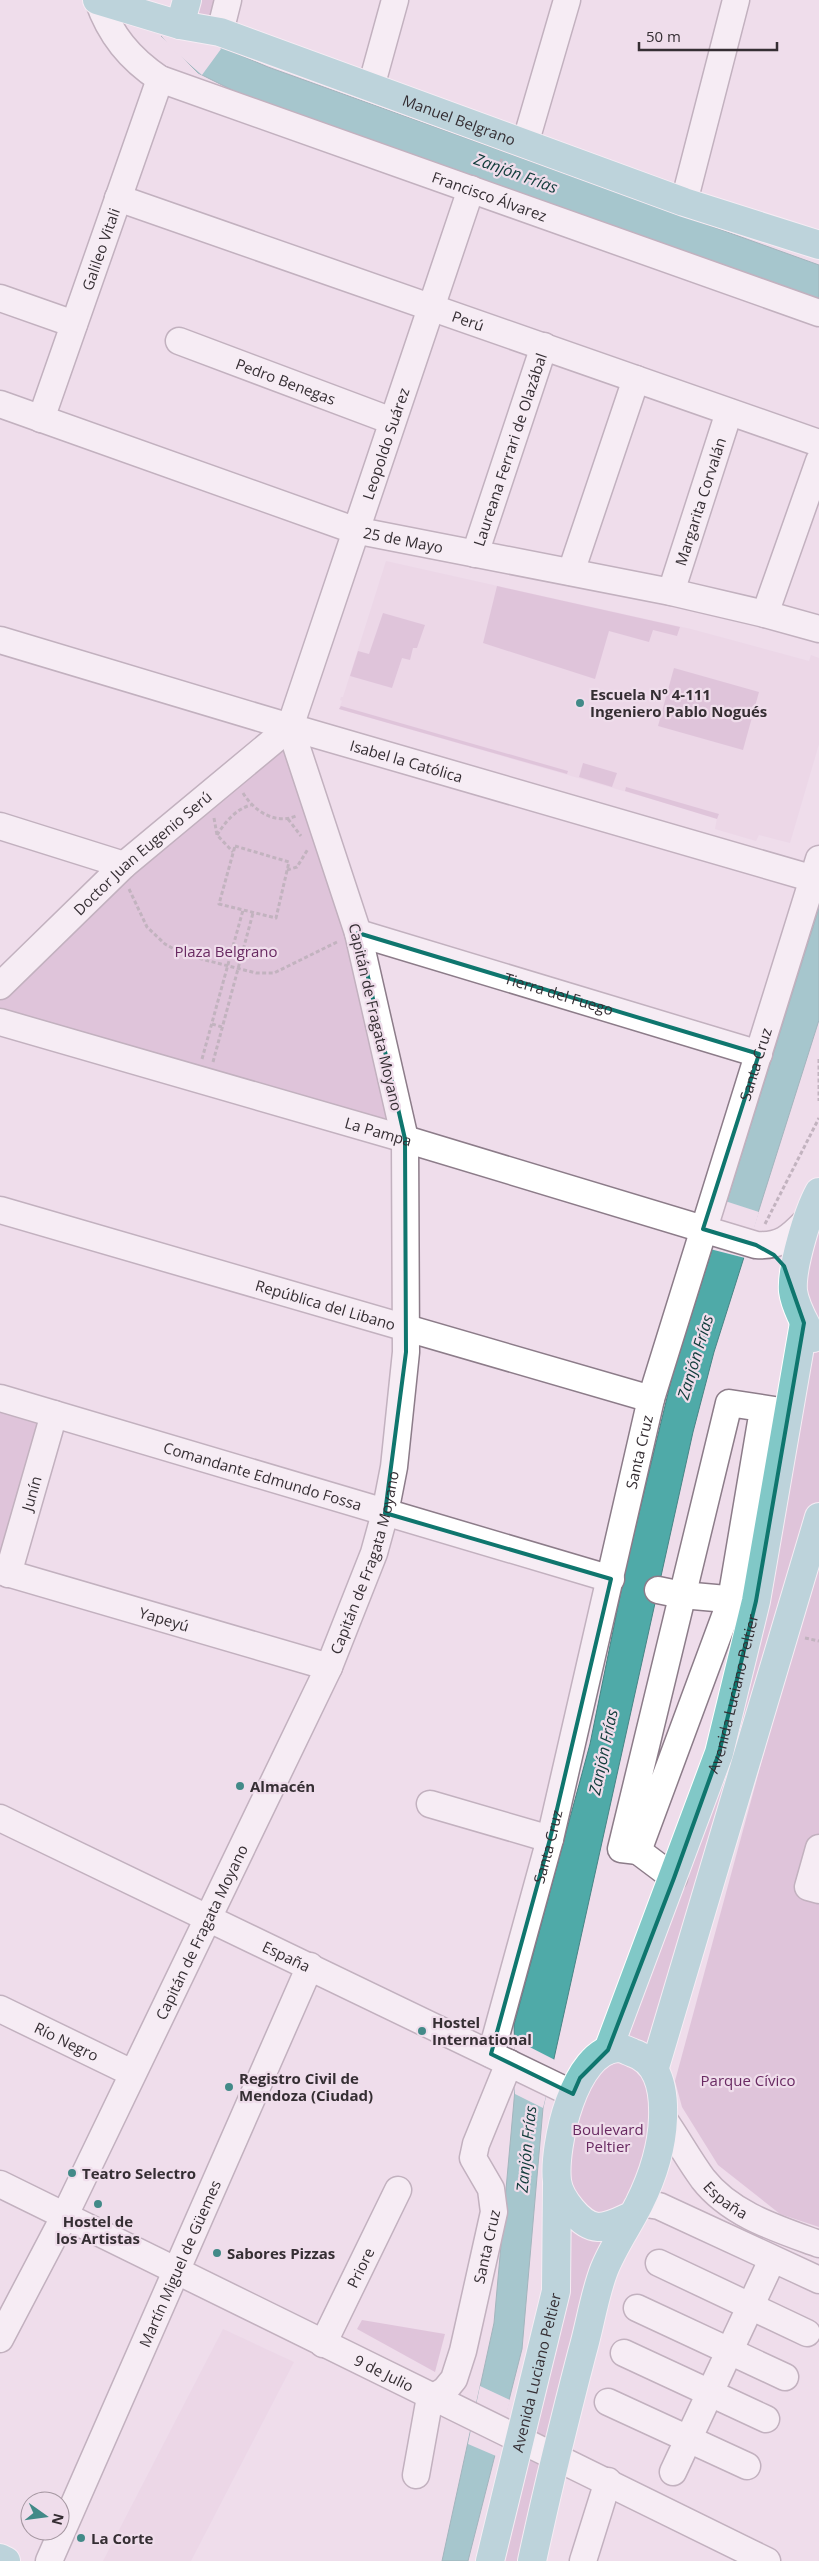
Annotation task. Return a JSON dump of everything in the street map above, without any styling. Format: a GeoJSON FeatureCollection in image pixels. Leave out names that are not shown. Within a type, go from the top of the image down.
{"type":"FeatureCollection","features":[{"type":"Feature","properties":{"kind":"main road","name":"Manuel Belgrano"},"geometry":{"type":"LineString","coordinates":[[98,0],[179,8],[220,32],[371,87],[515,147],[819,246]]}},
{"type":"Feature","properties":{"kind":"main road"},"geometry":{"type":"LineString","coordinates":[[812,1334],[793,1291],[798,1254],[814,1205]]}},
{"type":"Feature","properties":{"kind":"main road","name":"Avenida Luciano Peltier"},"geometry":{"type":"LineString","coordinates":[[490,2561],[510,2434],[556,2291],[557,2182],[561,2126],[561,2088],[580,2078],[593,2062],[608,2050],[674,1878],[719,1753],[775,1411],[812,1334]]}},
{"type":"Feature","properties":{"kind":"main road"},"geometry":{"type":"LineString","coordinates":[[532,2561],[555,2456],[604,2270],[636,2209],[658,2155],[663,2118],[662,2092],[655,2067],[819,1517]]}},
{"type":"Feature","properties":{"kind":"main road"},"geometry":{"type":"LineString","coordinates":[[608,2050],[621,2048],[641,2055],[655,2067]]}},
{"type":"Feature","properties":{"kind":"main road"},"geometry":{"type":"LineString","coordinates":[[557,2182],[573,2213],[587,2225],[599,2227],[636,2209]]}},
{"type":"Feature","properties":{"kind":"main road"},"geometry":{"type":"LineString","coordinates":[[0,2558],[6,2561]]}},
{"type":"Feature","properties":{"kind":"street","name":"Manuel Belgrano"},"geometry":{"type":"LineString","coordinates":[[98,0],[110,27],[122,47],[139,65],[160,80]]}},
{"type":"Feature","properties":{"kind":"street"},"geometry":{"type":"LineString","coordinates":[[220,32],[228,0]]}},
{"type":"Feature","properties":{"kind":"street"},"geometry":{"type":"LineString","coordinates":[[371,87],[395,0]]}},
{"type":"Feature","properties":{"kind":"street"},"geometry":{"type":"LineString","coordinates":[[515,147],[567,0]]}},
{"type":"Feature","properties":{"kind":"street"},"geometry":{"type":"LineString","coordinates":[[684,202],[736,0]]}},
{"type":"Feature","properties":{"kind":"street","name":"Francisco Álvarez"},"geometry":{"type":"LineString","coordinates":[[160,80],[819,313]]}},
{"type":"Feature","properties":{"kind":"street","name":"Galileo Vitali"},"geometry":{"type":"LineString","coordinates":[[40,418],[160,80]]}},
{"type":"Feature","properties":{"kind":"street","name":"Leopoldo Suárez"},"geometry":{"type":"LineString","coordinates":[[290,727],[354,530],[471,190]]}},
{"type":"Feature","properties":{"kind":"street","name":"Perú"},"geometry":{"type":"LineString","coordinates":[[118,198],[819,443]]}},
{"type":"Feature","properties":{"kind":"street"},"geometry":{"type":"LineString","coordinates":[[0,298],[74,324]]}},
{"type":"Feature","properties":{"kind":"street","name":"Pedro Benegas"},"geometry":{"type":"LineString","coordinates":[[179,341],[392,421]]}},
{"type":"Feature","properties":{"kind":"street","name":"Laureana Ferrari de Olazábal"},"geometry":{"type":"LineString","coordinates":[[474,554],[544,346]]}},
{"type":"Feature","properties":{"kind":"street"},"geometry":{"type":"LineString","coordinates":[[571,572],[636,379]]}},
{"type":"Feature","properties":{"kind":"street","name":"25 de Mayo"},"geometry":{"type":"LineString","coordinates":[[0,404],[354,530],[671,592],[819,629]]}},
{"type":"Feature","properties":{"kind":"street","name":"Margarita Corvalán"},"geometry":{"type":"LineString","coordinates":[[671,592],[729,412]]}},
{"type":"Feature","properties":{"kind":"street"},"geometry":{"type":"LineString","coordinates":[[765,614],[819,461]]}},
{"type":"Feature","properties":{"kind":"street","name":"Isabel la Católica"},"geometry":{"type":"LineString","coordinates":[[0,640],[290,727],[816,869]]}},
{"type":"Feature","properties":{"kind":"street","name":"Doctor Juan Eugenio Serú"},"geometry":{"type":"LineString","coordinates":[[0,986],[290,727]]}},
{"type":"Feature","properties":{"kind":"street","name":"Capitán de Fragata Moyano"},"geometry":{"type":"LineString","coordinates":[[0,2339],[64,2217],[329,1668],[360,1592],[385,1513],[394,1468],[404,1388],[407,1328],[404,1139],[350,936],[290,727]]}},
{"type":"Feature","properties":{"kind":"street"},"geometry":{"type":"LineString","coordinates":[[0,826],[126,874]]}},
{"type":"Feature","properties":{"kind":"street","name":"Santa Cruz"},"geometry":{"type":"LineString","coordinates":[[431,2398],[445,2390],[454,2379],[468,2332],[494,2212],[491,2189],[473,2158],[476,2144],[505,2061],[550,1839],[651,1399],[709,1231],[759,1054],[816,869]]}},
{"type":"Feature","properties":{"kind":"street","name":"Tierra del Fuego"},"geometry":{"type":"LineString","coordinates":[[350,936],[759,1054]]}},
{"type":"Feature","properties":{"kind":"street","name":"La Pampa"},"geometry":{"type":"LineString","coordinates":[[0,1022],[404,1139],[753,1244],[774,1255],[784,1266],[793,1291]]}},
{"type":"Feature","properties":{"kind":"street","name":"La Pampa"},"geometry":{"type":"LineString","coordinates":[[753,1244],[778,1244],[792,1235],[814,1205]]}},
{"type":"Feature","properties":{"kind":"street","name":"República del Libano"},"geometry":{"type":"LineString","coordinates":[[0,1210],[651,1399]]}},
{"type":"Feature","properties":{"kind":"street","name":"Comandante Edmundo Fossa"},"geometry":{"type":"LineString","coordinates":[[0,1398],[611,1579]]}},
{"type":"Feature","properties":{"kind":"street"},"geometry":{"type":"LineString","coordinates":[[674,1878],[638,1851],[621,1849],[670,1592],[729,1403],[775,1411]]}},
{"type":"Feature","properties":{"kind":"street","name":"Junín"},"geometry":{"type":"LineString","coordinates":[[4,1573],[54,1414]]}},
{"type":"Feature","properties":{"kind":"street","name":"Yapeyú"},"geometry":{"type":"LineString","coordinates":[[4,1573],[329,1668]]}},
{"type":"Feature","properties":{"kind":"street"},"geometry":{"type":"LineString","coordinates":[[638,1851],[744,1601],[670,1592]]}},
{"type":"Feature","properties":{"kind":"street"},"geometry":{"type":"LineString","coordinates":[[430,1804],[550,1839]]}},
{"type":"Feature","properties":{"kind":"street","name":"España"},"geometry":{"type":"LineString","coordinates":[[0,1818],[561,2088]]}},
{"type":"Feature","properties":{"kind":"street"},"geometry":{"type":"LineString","coordinates":[[819,1848],[808,1887],[819,1890]]}},
{"type":"Feature","properties":{"kind":"street","name":"Martín Miguel de Güemes"},"geometry":{"type":"LineString","coordinates":[[49,2561],[174,2272],[310,1966]]}},
{"type":"Feature","properties":{"kind":"street","name":"Río Negro"},"geometry":{"type":"LineString","coordinates":[[0,2009],[132,2074]]}},
{"type":"Feature","properties":{"kind":"street","name":"España"},"geometry":{"type":"LineString","coordinates":[[663,2118],[704,2180],[738,2210],[776,2229],[819,2244]]}},
{"type":"Feature","properties":{"kind":"street","name":"9 de Julio"},"geometry":{"type":"LineString","coordinates":[[0,2184],[174,2272],[431,2398],[608,2481],[767,2561]]}},
{"type":"Feature","properties":{"kind":"street","name":"Priore"},"geometry":{"type":"LineString","coordinates":[[323,2344],[398,2190]]}},
{"type":"Feature","properties":{"kind":"street"},"geometry":{"type":"LineString","coordinates":[[636,2209],[659,2206],[772,2260],[819,2280]]}},
{"type":"Feature","properties":{"kind":"street"},"geometry":{"type":"LineString","coordinates":[[673,2472],[772,2260]]}},
{"type":"Feature","properties":{"kind":"street"},"geometry":{"type":"LineString","coordinates":[[659,2264],[807,2332]]}},
{"type":"Feature","properties":{"kind":"street"},"geometry":{"type":"LineString","coordinates":[[637,2308],[785,2377]]}},
{"type":"Feature","properties":{"kind":"street"},"geometry":{"type":"LineString","coordinates":[[624,2353],[766,2419]]}},
{"type":"Feature","properties":{"kind":"street"},"geometry":{"type":"LineString","coordinates":[[416,2475],[431,2398]]}},
{"type":"Feature","properties":{"kind":"street"},"geometry":{"type":"LineString","coordinates":[[608,2402],[747,2466]]}},
{"type":"Feature","properties":{"kind":"street"},"geometry":{"type":"LineString","coordinates":[[584,2561],[608,2481]]}},
{"type":"Feature","properties":{"kind":"path"},"geometry":{"type":"LineString","coordinates":[[496,176],[515,147]]}},
{"type":"Feature","properties":{"kind":"path"},"geometry":{"type":"LineString","coordinates":[[241,787],[251,805],[265,815],[288,819],[301,812]]}},
{"type":"Feature","properties":{"kind":"path"},"geometry":{"type":"LineString","coordinates":[[217,835],[223,825],[242,807],[251,805]]}},
{"type":"Feature","properties":{"kind":"path"},"geometry":{"type":"LineString","coordinates":[[214,809],[217,835],[233,852]]}},
{"type":"Feature","properties":{"kind":"path"},"geometry":{"type":"LineString","coordinates":[[288,819],[303,840]]}},
{"type":"Feature","properties":{"kind":"path"},"geometry":{"type":"LineString","coordinates":[[287,870],[297,866],[310,843]]}},
{"type":"Feature","properties":{"kind":"path"},"geometry":{"type":"LineString","coordinates":[[235,846],[289,862],[276,918],[219,904],[233,852],[235,846]]}},
{"type":"Feature","properties":{"kind":"path"},"geometry":{"type":"LineString","coordinates":[[304,856],[305,847]]}},
{"type":"Feature","properties":{"kind":"path"},"geometry":{"type":"LineString","coordinates":[[126,874],[146,927],[165,944],[183,954],[256,973],[274,973],[350,936]]}},
{"type":"Feature","properties":{"kind":"path"},"geometry":{"type":"LineString","coordinates":[[202,1061],[243,910]]}},
{"type":"Feature","properties":{"kind":"path"},"geometry":{"type":"LineString","coordinates":[[212,1065],[253,913]]}},
{"type":"Feature","properties":{"kind":"path"},"geometry":{"type":"LineString","coordinates":[[212,1024],[222,1027]]}},
{"type":"Feature","properties":{"kind":"path"},"geometry":{"type":"LineString","coordinates":[[819,1059],[819,1101]]}},
{"type":"Feature","properties":{"kind":"path"},"geometry":{"type":"LineString","coordinates":[[753,1244],[819,1118]]}},
{"type":"Feature","properties":{"kind":"highlighted area"},"geometry":{"type":"Polygon","coordinates":[[[358,933],[759,1054],[703,1229],[756,1245],[774,1255],[784,1266],[804,1323],[756,1601],[719,1753],[674,1878],[608,2050],[580,2078],[573,2094],[491,2054],[550,1839],[611,1579],[385,1513],[406,1352],[405,1139],[358,933]]]}},
{"type":"Feature","properties":{"kind":"shaded area","name":"Escuela Nº 4-111 Ingeniero Pablo Nogués"},"geometry":{"type":"Polygon","coordinates":[[[386,561],[691,629],[809,661],[811,655],[819,658],[819,744],[790,843],[759,835],[756,841],[715,829],[717,818],[339,709],[342,701],[340,700],[343,697],[386,561]]]}},
{"type":"Feature","properties":{"kind":"shaded area"},"geometry":{"type":"Polygon","coordinates":[[[223,2329],[294,2362],[191,2561],[103,2561],[223,2329]]]}},
{"type":"Feature","properties":{"kind":"green space"},"geometry":{"type":"Polygon","coordinates":[[[187,0],[228,0],[220,32],[180,25],[187,0]]]}},
{"type":"Feature","properties":{"kind":"green space"},"geometry":{"type":"Polygon","coordinates":[[[497,586],[680,627],[677,636],[653,630],[649,642],[609,631],[595,679],[483,643],[497,586]]]}},
{"type":"Feature","properties":{"kind":"green space"},"geometry":{"type":"Polygon","coordinates":[[[383,613],[425,625],[417,648],[413,648],[410,660],[402,658],[392,688],[350,676],[358,651],[369,654],[383,613]]]}},
{"type":"Feature","properties":{"kind":"green space"},"geometry":{"type":"Polygon","coordinates":[[[674,668],[759,692],[743,750],[658,726],[674,668]]]}},
{"type":"Feature","properties":{"kind":"green space"},"geometry":{"type":"Polygon","coordinates":[[[341,706],[568,771],[567,774],[339,709],[341,706]]]}},
{"type":"Feature","properties":{"kind":"green space","name":"Plaza Belgrano"},"geometry":{"type":"Polygon","coordinates":[[[288,735],[353,934],[398,1133],[0,1018],[0,992],[288,735]]]}},
{"type":"Feature","properties":{"kind":"green space"},"geometry":{"type":"Polygon","coordinates":[[[583,763],[617,773],[612,787],[579,777],[583,763]]]}},
{"type":"Feature","properties":{"kind":"green space"},"geometry":{"type":"Polygon","coordinates":[[[626,787],[719,814],[717,819],[625,791],[626,787]]]}},
{"type":"Feature","properties":{"kind":"green space","name":"Boulevard Peltier"},"geometry":{"type":"Polygon","coordinates":[[[819,1205],[819,1503],[780,1639],[648,2070],[657,2120],[527,2561],[491,2561],[558,2291],[565,2128],[706,1803],[796,1291],[819,1205]]]}},
{"type":"Feature","properties":{"kind":"green space"},"geometry":{"type":"Polygon","coordinates":[[[0,1398],[54,1414],[0,1571],[0,1398]]]}},
{"type":"Feature","properties":{"kind":"green space","name":"Parque Cívico"},"geometry":{"type":"Polygon","coordinates":[[[819,1550],[819,2227],[780,2214],[718,2165],[682,2107],[675,2081],[819,1550]]]}},
{"type":"Feature","properties":{"kind":"green space"},"geometry":{"type":"Polygon","coordinates":[[[362,2320],[445,2334],[435,2372],[357,2329],[362,2320]]]}},
{"type":"Feature","properties":{"kind":"water","name":"Zanjón Frías"},"geometry":{"type":"Polygon","coordinates":[[[161,36],[216,45],[268,67],[819,265],[819,300],[244,96],[198,73],[161,36]]]}},
{"type":"Feature","properties":{"kind":"water","name":"Zanjón Frías"},"geometry":{"type":"Polygon","coordinates":[[[819,908],[819,1020],[714,1352],[693,1432],[543,2108],[522,2349],[468,2561],[442,2561],[494,2323],[516,2078],[514,2025],[590,1744],[626,1567],[672,1377],[819,908]]]}},
{"type":"Feature","properties":{"kind":"pier"},"geometry":{"type":"Polygon","coordinates":[[[138,0],[182,0],[221,49],[202,75],[172,49],[150,22],[138,0]]]}},
{"type":"Feature","properties":{"kind":"pier"},"geometry":{"type":"Polygon","coordinates":[[[725,1201],[759,1212],[745,1258],[710,1249],[725,1201]]]}},
{"type":"Feature","properties":{"kind":"pier"},"geometry":{"type":"Polygon","coordinates":[[[514,2039],[555,2060],[543,2108],[515,2094],[514,2039]]]}},
{"type":"Feature","properties":{"kind":"pier"},"geometry":{"type":"Polygon","coordinates":[[[480,2386],[510,2400],[496,2456],[468,2444],[480,2386]]]}},
{"type":"Feature","properties":{"kind":"place","name":"Escuela Nº 4-111 Ingeniero Pablo Nogués"},"geometry":{"type":"Point","coordinates":[580,703]}},
{"type":"Feature","properties":{"kind":"place","name":"Almacén"},"geometry":{"type":"Point","coordinates":[240,1786]}},
{"type":"Feature","properties":{"kind":"place","name":"Hostel International"},"geometry":{"type":"Point","coordinates":[422,2031]}},
{"type":"Feature","properties":{"kind":"place","name":"Registro Civil de Mendoza (Ciudad)"},"geometry":{"type":"Point","coordinates":[229,2087]}},
{"type":"Feature","properties":{"kind":"place","name":"Teatro Selectro"},"geometry":{"type":"Point","coordinates":[72,2173]}},
{"type":"Feature","properties":{"kind":"place","name":"Hostel de los Artistas"},"geometry":{"type":"Point","coordinates":[98,2204]}},
{"type":"Feature","properties":{"kind":"place","name":"Sabores Pizzas"},"geometry":{"type":"Point","coordinates":[217,2253]}},
{"type":"Feature","properties":{"kind":"place","name":"La Corte"},"geometry":{"type":"Point","coordinates":[81,2538]}}]}
